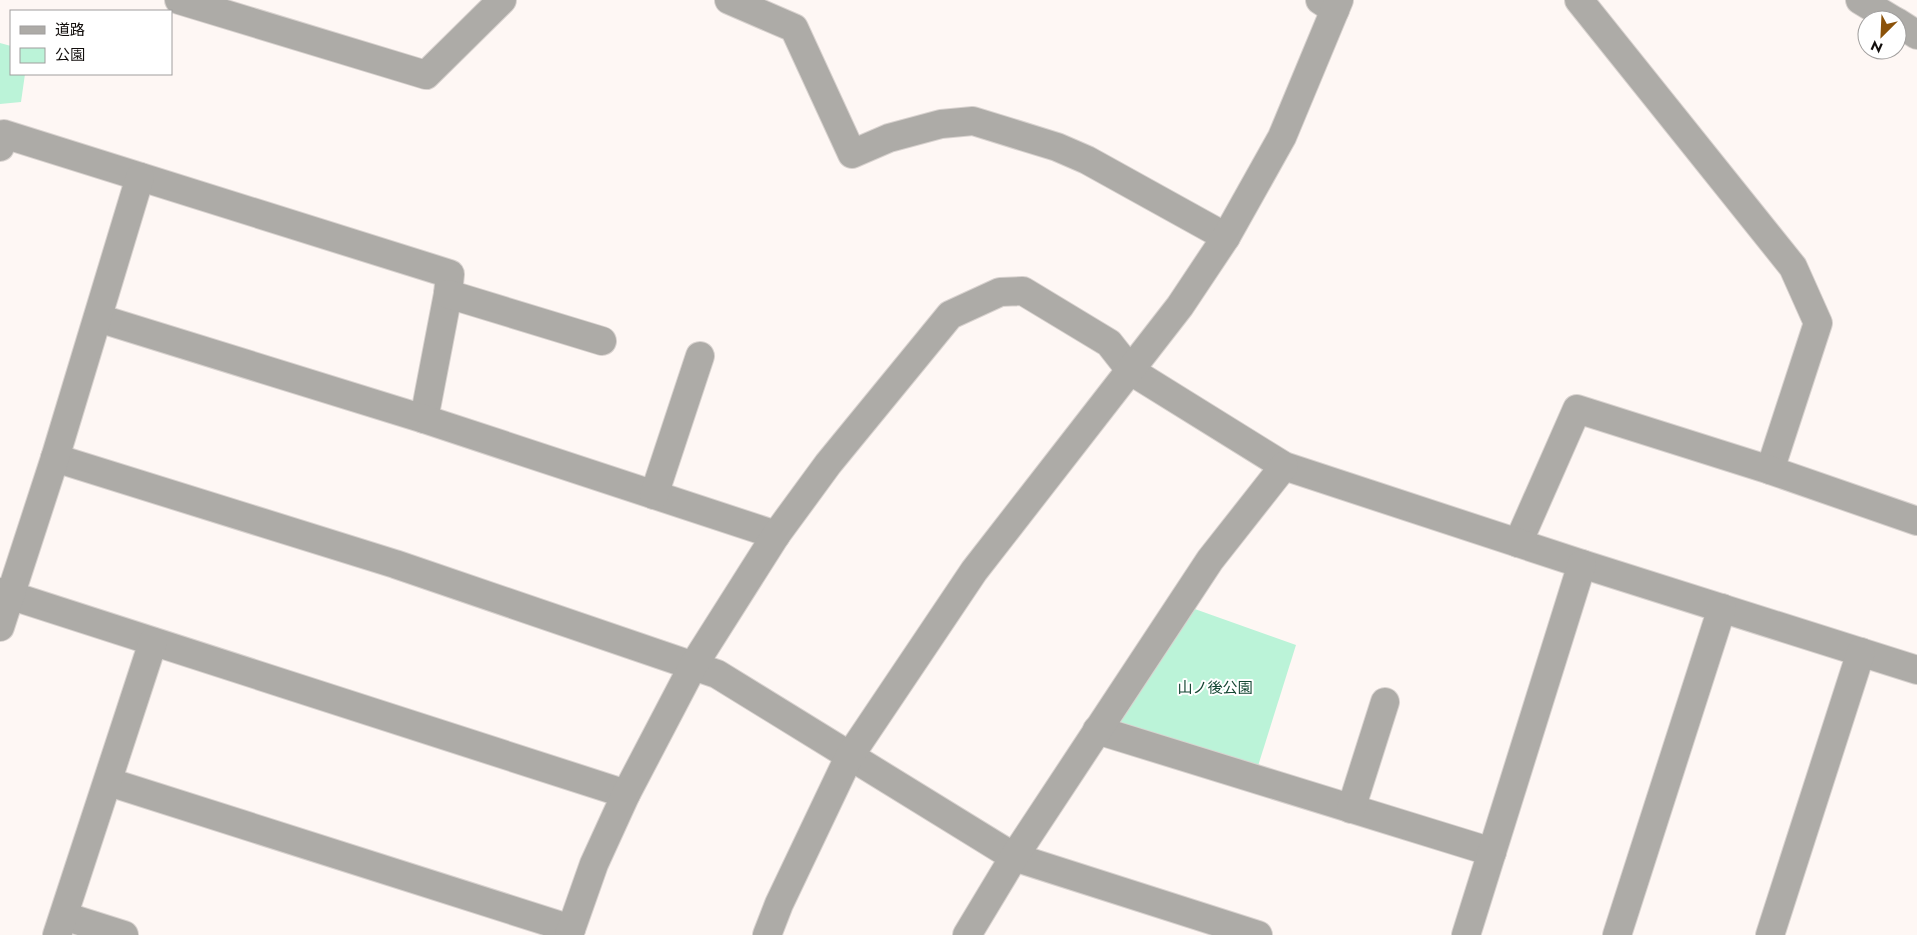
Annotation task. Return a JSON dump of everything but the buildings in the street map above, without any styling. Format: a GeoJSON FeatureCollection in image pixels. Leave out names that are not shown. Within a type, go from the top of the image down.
{"type":"FeatureCollection","features":[{"type":"Feature","properties":{"kind":"street"},"geometry":{"type":"LineString","coordinates":[[179,0],[426,75],[502,0]]}},
{"type":"Feature","properties":{"kind":"street"},"geometry":{"type":"LineString","coordinates":[[729,0],[794,28],[852,154],[889,138],[941,124],[973,121],[1057,147],[1087,160],[1226,237]]}},
{"type":"Feature","properties":{"kind":"street"},"geometry":{"type":"LineString","coordinates":[[1579,0],[1793,267],[1818,323],[1770,470]]}},
{"type":"Feature","properties":{"kind":"street"},"geometry":{"type":"LineString","coordinates":[[1860,0],[1876,10]]}},
{"type":"Feature","properties":{"kind":"street"},"geometry":{"type":"LineString","coordinates":[[766,935],[849,757],[974,571],[1131,371],[1180,306],[1226,237],[1282,137],[1332,3]]}},
{"type":"Feature","properties":{"kind":"street"},"geometry":{"type":"LineString","coordinates":[[0,147],[4,134],[450,274],[448,294],[424,419]]}},
{"type":"Feature","properties":{"kind":"street"},"geometry":{"type":"LineString","coordinates":[[0,628],[5,594],[55,458],[140,177]]}},
{"type":"Feature","properties":{"kind":"street"},"geometry":{"type":"LineString","coordinates":[[109,782],[570,932],[594,864],[626,794],[693,666],[776,535],[828,464],[950,315],[1000,292],[1023,291],[1109,344],[1131,371],[1284,466],[1582,564],[1917,670]]}},
{"type":"Feature","properties":{"kind":"street"},"geometry":{"type":"LineString","coordinates":[[448,294],[602,342]]}},
{"type":"Feature","properties":{"kind":"street"},"geometry":{"type":"LineString","coordinates":[[98,318],[424,419],[776,535]]}},
{"type":"Feature","properties":{"kind":"street"},"geometry":{"type":"LineString","coordinates":[[654,495],[700,356]]}},
{"type":"Feature","properties":{"kind":"street"},"geometry":{"type":"LineString","coordinates":[[1518,543],[1577,409],[1770,470],[1917,521]]}},
{"type":"Feature","properties":{"kind":"street"},"geometry":{"type":"LineString","coordinates":[[55,458],[396,564],[717,674],[1014,857],[1258,935]]}},
{"type":"Feature","properties":{"kind":"street"},"geometry":{"type":"LineString","coordinates":[[966,935],[1014,857],[1210,560],[1284,466]]}},
{"type":"Feature","properties":{"kind":"street"},"geometry":{"type":"LineString","coordinates":[[1466,935],[1582,564]]}},
{"type":"Feature","properties":{"kind":"street"},"geometry":{"type":"LineString","coordinates":[[5,594],[626,794]]}},
{"type":"Feature","properties":{"kind":"street"},"geometry":{"type":"LineString","coordinates":[[1617,935],[1722,608]]}},
{"type":"Feature","properties":{"kind":"street"},"geometry":{"type":"LineString","coordinates":[[124,935],[61,925],[153,642]]}},
{"type":"Feature","properties":{"kind":"street"},"geometry":{"type":"LineString","coordinates":[[1770,935],[1861,652]]}},
{"type":"Feature","properties":{"kind":"street"},"geometry":{"type":"LineString","coordinates":[[1351,809],[1386,702]]}},
{"type":"Feature","properties":{"kind":"street"},"geometry":{"type":"LineString","coordinates":[[1097,730],[1492,852]]}},
{"type":"Feature","properties":{"kind":"green space"},"geometry":{"type":"Polygon","coordinates":[[[0,43],[10,46],[10,75],[25,75],[21,102],[0,104],[0,43]]]}},
{"type":"Feature","properties":{"kind":"green space","name":"山ノ後公園"},"geometry":{"type":"Polygon","coordinates":[[[1192,608],[1296,645],[1258,766],[1113,726],[1192,608]]]}}]}
